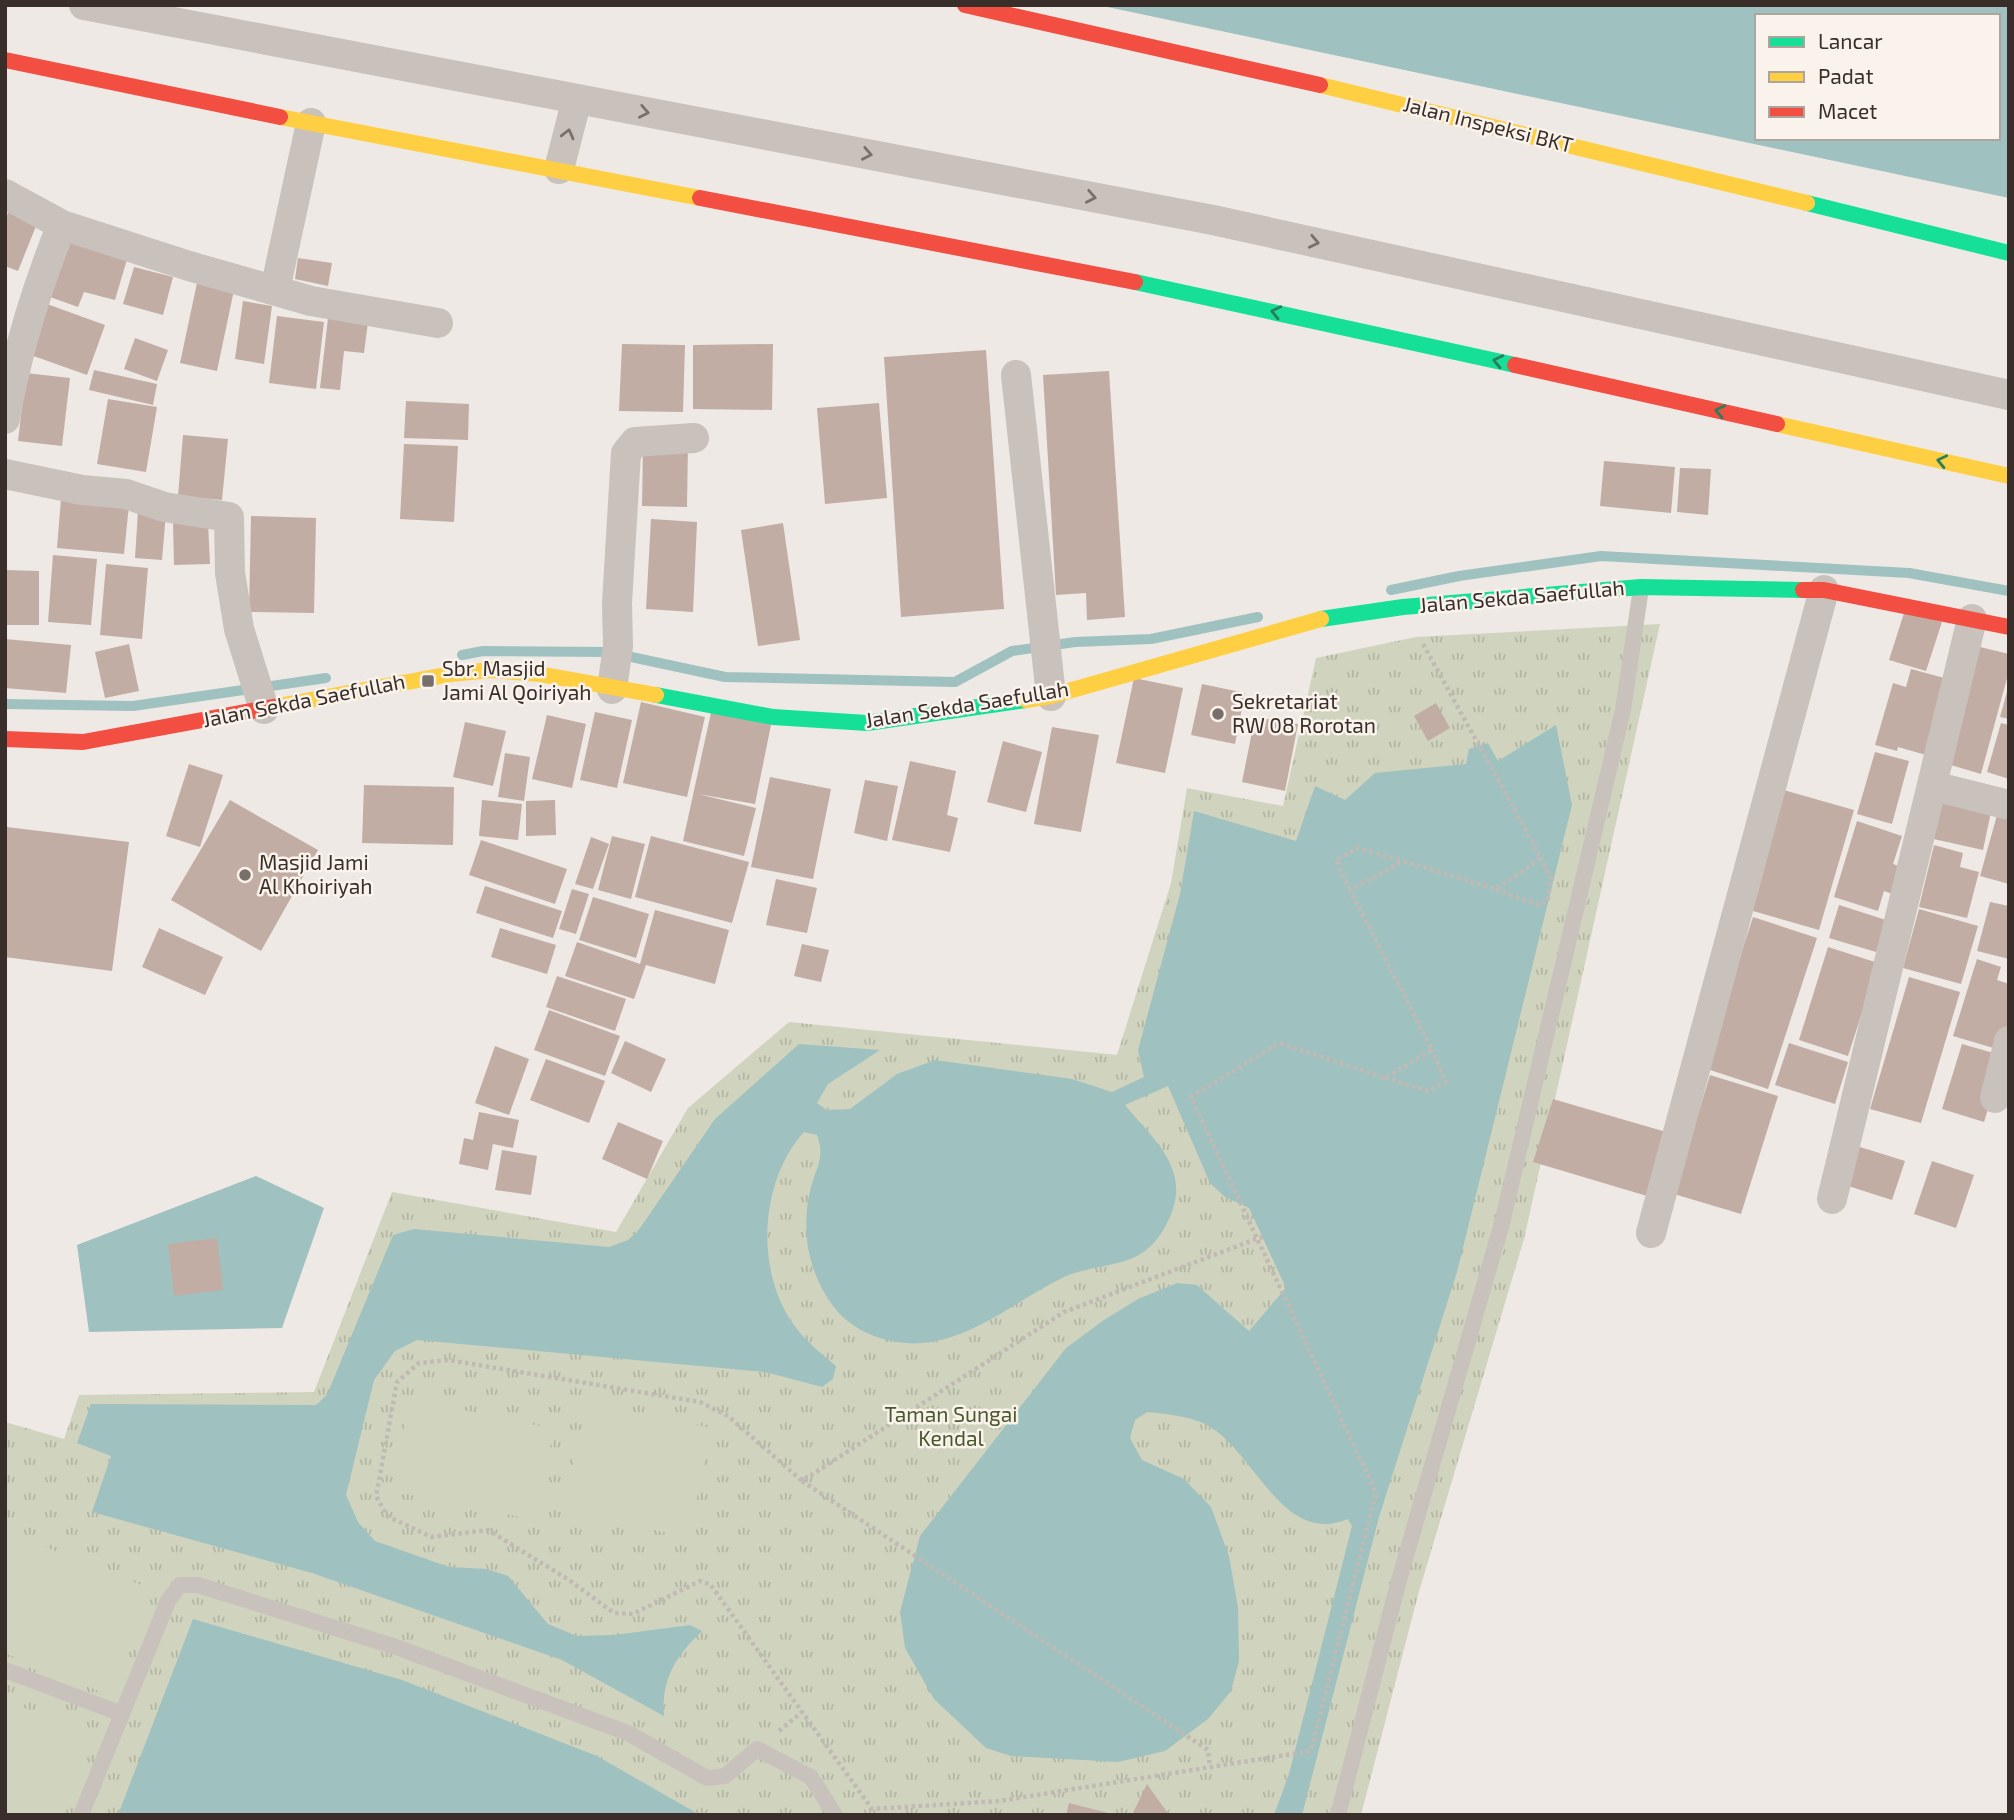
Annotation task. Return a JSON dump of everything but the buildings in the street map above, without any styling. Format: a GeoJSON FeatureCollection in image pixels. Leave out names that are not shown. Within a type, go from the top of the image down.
{"type":"FeatureCollection","features":[{"type":"Feature","properties":{"kind":"street"},"geometry":{"type":"LineString","coordinates":[[84,5],[1213,220],[2009,395]]}},
{"type":"Feature","properties":{"kind":"street","name":"Jalan Inspeksi BKT"},"geometry":{"type":"LineString","coordinates":[[965,5],[1426,109],[2009,253]]}},
{"type":"Feature","properties":{"kind":"street"},"geometry":{"type":"LineString","coordinates":[[5,60],[311,123],[1197,294],[2009,476]]}},
{"type":"Feature","properties":{"kind":"street"},"geometry":{"type":"LineString","coordinates":[[559,169],[577,99]]}},
{"type":"Feature","properties":{"kind":"street"},"geometry":{"type":"LineString","coordinates":[[275,290],[311,123]]}},
{"type":"Feature","properties":{"kind":"street"},"geometry":{"type":"LineString","coordinates":[[5,194],[62,225],[311,301],[438,323]]}},
{"type":"Feature","properties":{"kind":"street"},"geometry":{"type":"LineString","coordinates":[[5,419],[18,351],[41,278],[62,225]]}},
{"type":"Feature","properties":{"kind":"street"},"geometry":{"type":"LineString","coordinates":[[1016,375],[1051,696]]}},
{"type":"Feature","properties":{"kind":"street"},"geometry":{"type":"LineString","coordinates":[[615,670],[626,453],[635,442],[694,438]]}},
{"type":"Feature","properties":{"kind":"street"},"geometry":{"type":"LineString","coordinates":[[5,474],[82,490],[125,494],[164,507],[229,517],[230,573],[237,618],[260,695]]}},
{"type":"Feature","properties":{"kind":"street","name":"Jalan Sekda Saefullah"},"geometry":{"type":"LineString","coordinates":[[5,739],[83,742],[260,695],[491,670],[539,674],[615,670],[773,717],[867,723],[1051,696],[1311,621],[1404,607],[1642,587],[1824,590],[2009,627]]}},
{"type":"Feature","properties":{"kind":"street"},"geometry":{"type":"LineString","coordinates":[[1650,1233],[1824,590]]}},
{"type":"Feature","properties":{"kind":"street"},"geometry":{"type":"LineString","coordinates":[[1832,1199],[1972,620]]}},
{"type":"Feature","properties":{"kind":"street"},"geometry":{"type":"LineString","coordinates":[[1933,786],[2009,805]]}},
{"type":"Feature","properties":{"kind":"street"},"geometry":{"type":"LineString","coordinates":[[1995,1098],[2009,1041]]}},
{"type":"Feature","properties":{"kind":"lane"},"geometry":{"type":"LineString","coordinates":[[1338,1815],[1399,1580],[1502,1223],[1623,709],[1642,587]]}},
{"type":"Feature","properties":{"kind":"lane"},"geometry":{"type":"LineString","coordinates":[[81,1815],[168,1601],[180,1585],[198,1584],[396,1647],[628,1733],[707,1778],[725,1776],[757,1749],[811,1777],[835,1815]]}},
{"type":"Feature","properties":{"kind":"lane"},"geometry":{"type":"LineString","coordinates":[[5,1670],[121,1714]]}},
{"type":"Feature","properties":{"kind":"path"},"geometry":{"type":"LineString","coordinates":[[1210,1767],[1208,1750],[802,1480],[728,1416],[699,1402],[448,1360],[419,1363],[397,1382],[376,1496],[387,1516],[430,1537],[488,1530],[569,1580],[614,1613],[633,1614],[700,1581],[710,1584],[872,1809],[999,1801],[1311,1751],[1376,1493],[1191,1097],[1279,1043],[1427,1091],[1446,1082],[1336,860],[1358,848],[1496,889],[1540,905],[1548,900],[1551,878],[1404,607]]}},
{"type":"Feature","properties":{"kind":"path"},"geometry":{"type":"LineString","coordinates":[[1496,889],[1541,858]]}},
{"type":"Feature","properties":{"kind":"path"},"geometry":{"type":"LineString","coordinates":[[1350,890],[1403,861]]}},
{"type":"Feature","properties":{"kind":"path"},"geometry":{"type":"LineString","coordinates":[[1385,1078],[1432,1050]]}},
{"type":"Feature","properties":{"kind":"path"},"geometry":{"type":"LineString","coordinates":[[802,1480],[1064,1312],[1263,1237]]}},
{"type":"Feature","properties":{"kind":"green space","name":"Taman Sungai Kendal"},"geometry":{"type":"Polygon","coordinates":[[[1660,624],[1524,1239],[1418,1595],[1361,1815],[5,1815],[5,1422],[64,1439],[79,1395],[314,1392],[392,1192],[616,1232],[688,1108],[789,1022],[1117,1055],[1171,883],[1187,788],[1283,806],[1316,658],[1416,637],[1660,624]]]}},
{"type":"Feature","properties":{"kind":"green space"},"geometry":{"type":"Polygon","coordinates":[[[410,1399],[554,1429],[535,1520],[391,1491],[410,1399]]]}},
{"type":"Feature","properties":{"kind":"green space"},"geometry":{"type":"Polygon","coordinates":[[[587,1402],[711,1428],[689,1537],[564,1512],[587,1402]]]}},
{"type":"Feature","properties":{"kind":"green space"},"geometry":{"type":"Polygon","coordinates":[[[5,1531],[153,1590],[111,1696],[5,1653],[5,1531]]]}},
{"type":"Feature","properties":{"kind":"green space"},"geometry":{"type":"Polygon","coordinates":[[[5,1700],[96,1736],[64,1815],[5,1815],[5,1700]]]}},
{"type":"Feature","properties":{"kind":"water"},"geometry":{"type":"Polygon","coordinates":[[[1098,5],[2009,5],[2009,198],[1098,5]]]}},
{"type":"Feature","properties":{"kind":"water"},"geometry":{"type":"Polygon","coordinates":[[[1556,725],[1572,805],[1457,1272],[1379,1517],[1302,1815],[1274,1815],[1289,1774],[1352,1526],[1348,1519],[1325,1524],[1304,1519],[1286,1508],[1223,1436],[1198,1421],[1147,1412],[1135,1420],[1130,1438],[1142,1460],[1184,1479],[1211,1507],[1229,1556],[1238,1607],[1239,1661],[1231,1691],[1208,1719],[1165,1751],[1118,1762],[1011,1756],[986,1748],[934,1699],[905,1648],[900,1612],[920,1536],[1066,1348],[1138,1299],[1177,1283],[1197,1285],[1249,1331],[1286,1288],[1249,1208],[1225,1197],[1210,1183],[1168,1086],[1125,1105],[1159,1145],[1174,1173],[1174,1205],[1154,1243],[1135,1257],[1064,1277],[976,1327],[930,1342],[906,1343],[867,1333],[843,1317],[824,1293],[812,1265],[806,1221],[820,1151],[817,1135],[804,1132],[789,1152],[778,1176],[771,1202],[768,1256],[783,1307],[801,1334],[836,1366],[833,1379],[822,1387],[765,1372],[417,1340],[395,1351],[374,1380],[346,1495],[358,1522],[375,1541],[449,1567],[487,1569],[508,1576],[548,1624],[577,1636],[614,1635],[690,1625],[702,1631],[672,1669],[665,1691],[664,1716],[562,1660],[312,1573],[92,1512],[111,1456],[77,1443],[91,1404],[316,1405],[327,1395],[393,1235],[414,1229],[609,1247],[628,1240],[638,1231],[715,1119],[799,1044],[880,1050],[828,1084],[817,1103],[827,1110],[850,1109],[897,1074],[935,1060],[1072,1079],[1112,1092],[1144,1077],[1138,1050],[1180,894],[1194,811],[1296,841],[1315,786],[1345,800],[1375,773],[1466,764],[1469,749],[1488,743],[1498,761],[1556,725]]]}},
{"type":"Feature","properties":{"kind":"water"},"geometry":{"type":"Polygon","coordinates":[[[256,1176],[324,1208],[282,1328],[89,1332],[77,1245],[256,1176]]]}},
{"type":"Feature","properties":{"kind":"water"},"geometry":{"type":"Polygon","coordinates":[[[193,1619],[402,1680],[597,1756],[700,1815],[118,1815],[193,1619]]]}},
{"type":"Feature","properties":{"kind":"waterway"},"geometry":{"type":"LineString","coordinates":[[1391,590],[1459,576],[1601,556],[1909,573],[2009,591]]}},
{"type":"Feature","properties":{"kind":"waterway"},"geometry":{"type":"LineString","coordinates":[[462,655],[483,651],[608,652],[725,677],[955,682],[1012,651],[1075,642],[1151,639],[1258,617]]}},
{"type":"Feature","properties":{"kind":"waterway"},"geometry":{"type":"LineString","coordinates":[[5,704],[133,706],[326,678]]}},
{"type":"Feature","properties":{"kind":"traffic: fast"},"geometry":{"type":"LineString","coordinates":[[1807,203],[2009,253]]}},
{"type":"Feature","properties":{"kind":"traffic: fast"},"geometry":{"type":"LineString","coordinates":[[1135,282],[1515,365]]}},
{"type":"Feature","properties":{"kind":"traffic: fast"},"geometry":{"type":"LineString","coordinates":[[1321,619],[1403,607],[1641,587],[1803,590]]}},
{"type":"Feature","properties":{"kind":"traffic: fast"},"geometry":{"type":"LineString","coordinates":[[656,695],[773,717],[867,723],[1026,700]]}},
{"type":"Feature","properties":{"kind":"traffic: slow"},"geometry":{"type":"LineString","coordinates":[[1320,85],[1807,203]]}},
{"type":"Feature","properties":{"kind":"traffic: slow"},"geometry":{"type":"LineString","coordinates":[[280,117],[700,198]]}},
{"type":"Feature","properties":{"kind":"traffic: slow"},"geometry":{"type":"LineString","coordinates":[[1777,424],[2009,476]]}},
{"type":"Feature","properties":{"kind":"traffic: slow"},"geometry":{"type":"LineString","coordinates":[[1026,700],[1051,696],[1321,619]]}},
{"type":"Feature","properties":{"kind":"traffic: slow"},"geometry":{"type":"LineString","coordinates":[[278,706],[451,674],[491,670],[539,674],[656,695]]}},
{"type":"Feature","properties":{"kind":"traffic: jam"},"geometry":{"type":"LineString","coordinates":[[965,5],[1320,85]]}},
{"type":"Feature","properties":{"kind":"traffic: jam"},"geometry":{"type":"LineString","coordinates":[[5,60],[280,117]]}},
{"type":"Feature","properties":{"kind":"traffic: jam"},"geometry":{"type":"LineString","coordinates":[[700,198],[1135,282]]}},
{"type":"Feature","properties":{"kind":"traffic: jam"},"geometry":{"type":"LineString","coordinates":[[1515,365],[1777,424]]}},
{"type":"Feature","properties":{"kind":"traffic: jam"},"geometry":{"type":"LineString","coordinates":[[1803,590],[1824,590],[2009,627]]}},
{"type":"Feature","properties":{"kind":"traffic: jam"},"geometry":{"type":"LineString","coordinates":[[5,739],[83,742],[278,706]]}},
{"type":"Feature","properties":{"kind":"place","name":"Sbr. Masjid Jami Al Qoiriyah"},"geometry":{"type":"Point","coordinates":[428,681]}},
{"type":"Feature","properties":{"kind":"place","name":"Sekretariat RW 08 Rorotan"},"geometry":{"type":"Point","coordinates":[1218,714]}},
{"type":"Feature","properties":{"kind":"place","name":"Masjid Jami Al Khoiriyah"},"geometry":{"type":"Point","coordinates":[245,875]}}]}
